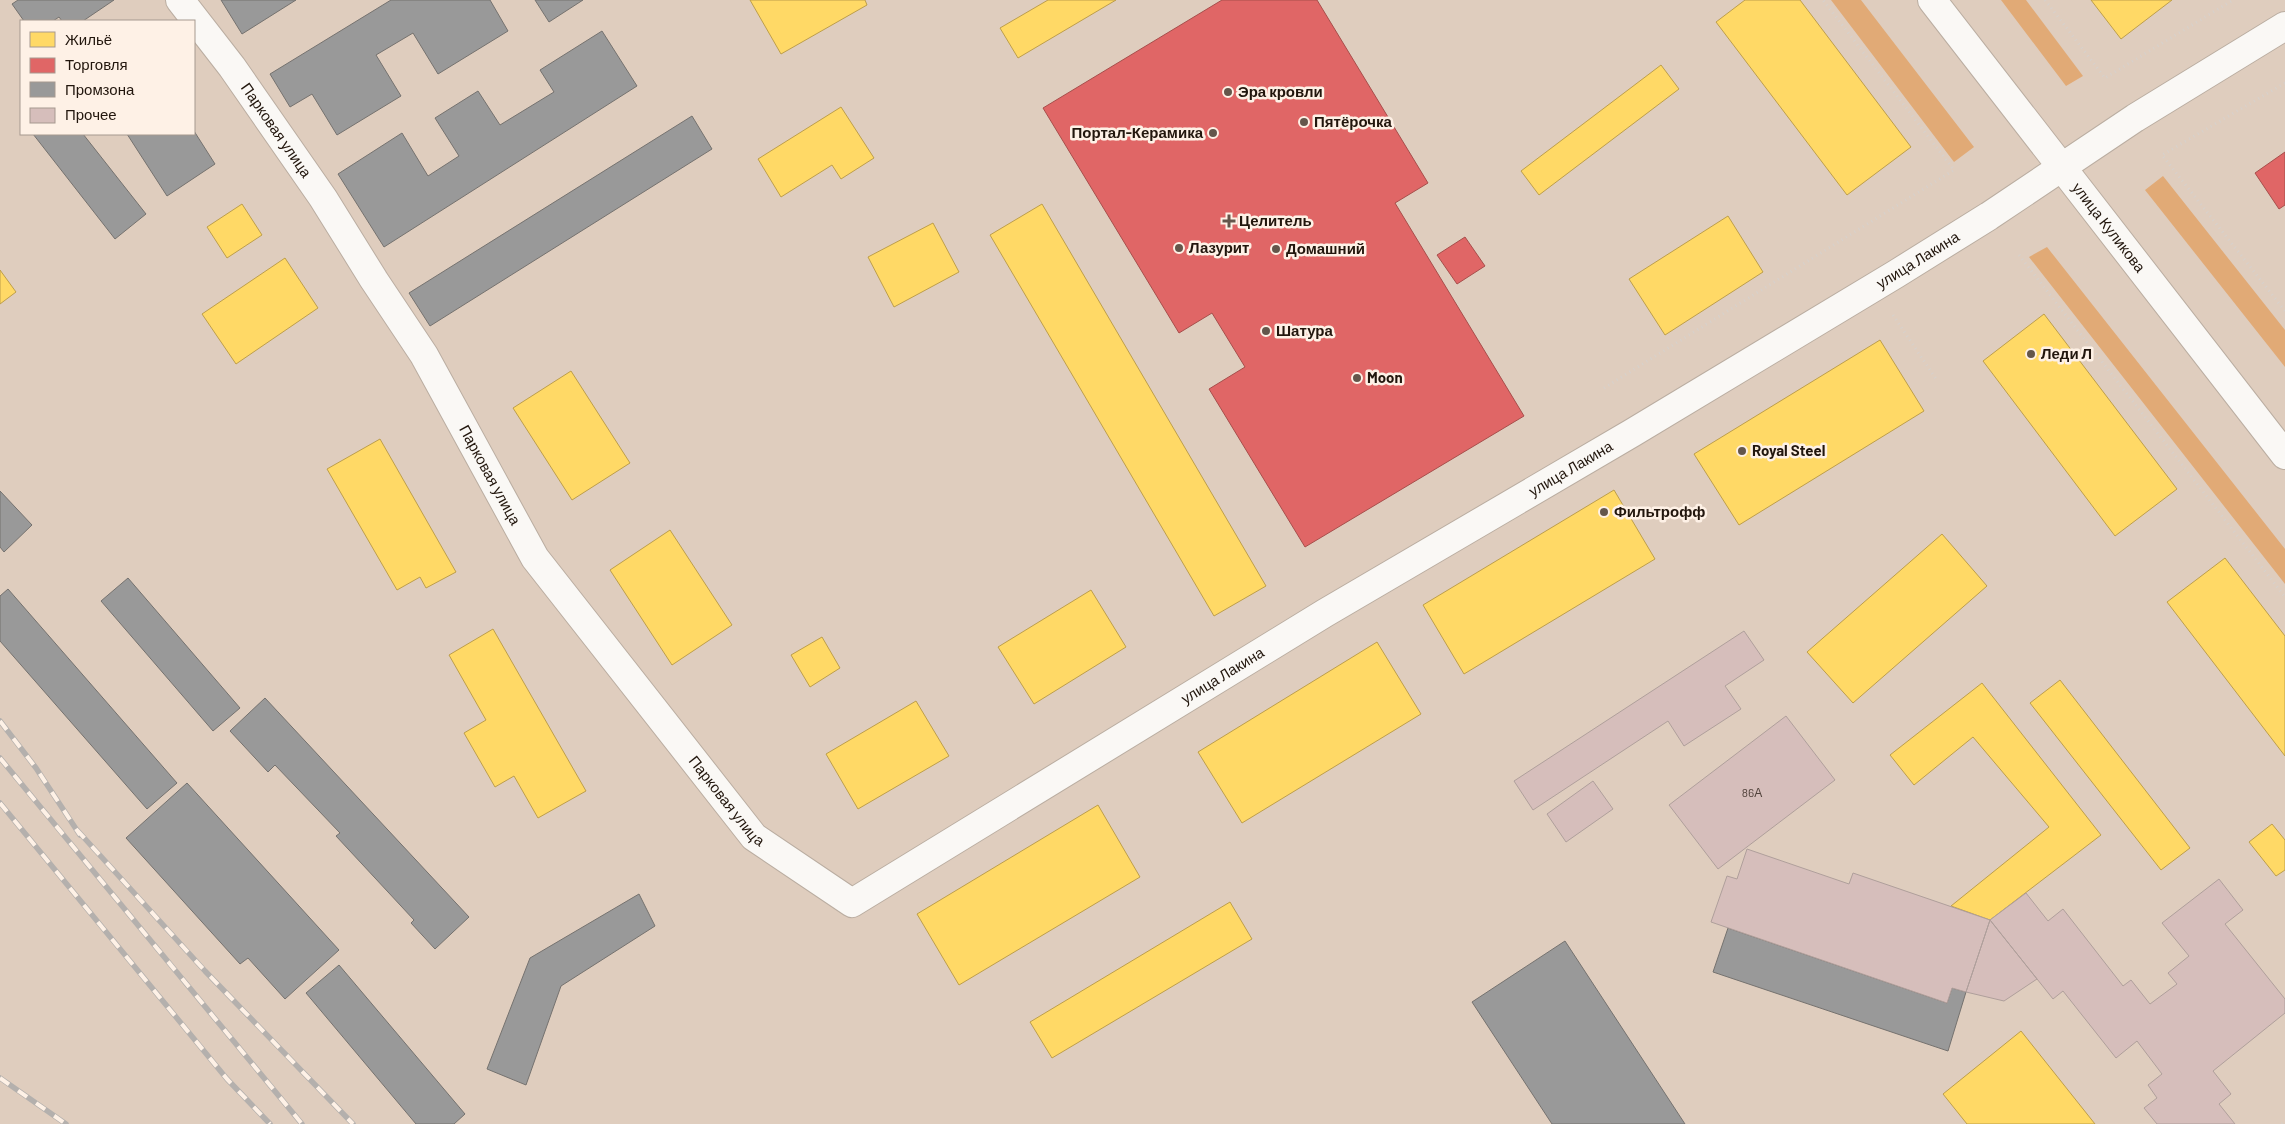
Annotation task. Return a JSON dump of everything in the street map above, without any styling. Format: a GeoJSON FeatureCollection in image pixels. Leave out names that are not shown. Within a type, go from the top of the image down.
{"type":"FeatureCollection","features":[{"type":"Feature","properties":{"kind":"street","name":"Парковая улица"},"geometry":{"type":"LineString","coordinates":[[180,0],[232,67],[323,198],[424,355],[536,558],[754,837],[852,903]]}},
{"type":"Feature","properties":{"kind":"street","name":"улица Куликова"},"geometry":{"type":"LineString","coordinates":[[1932,0],[2285,455]]}},
{"type":"Feature","properties":{"kind":"street","name":"улица Лакина"},"geometry":{"type":"LineString","coordinates":[[852,903],[1325,613],[1632,433],[1874,287],[1989,216],[2135,118],[2285,26]]}},
{"type":"Feature","properties":{"kind":"path"},"geometry":{"type":"LineString","coordinates":[[1604,388],[1954,170],[1823,0]]}},
{"type":"Feature","properties":{"kind":"path"},"geometry":{"type":"LineString","coordinates":[[2045,0],[2105,78],[2233,0]]}},
{"type":"Feature","properties":{"kind":"path"},"geometry":{"type":"LineString","coordinates":[[2285,83],[2162,155],[2285,311]]}},
{"type":"Feature","properties":{"kind":"path"},"geometry":{"type":"LineString","coordinates":[[2019,255],[2285,597]]}},
{"type":"Feature","properties":{"kind":"path"},"geometry":{"type":"LineString","coordinates":[[1874,287],[1936,379]]}},
{"type":"Feature","properties":{"kind":"path"},"geometry":{"type":"LineString","coordinates":[[2282,1124],[2285,1121]]}},
{"type":"Feature","properties":{"kind":"shaded area"},"geometry":{"type":"Polygon","coordinates":[[[1831,0],[1861,0],[1974,147],[1954,162],[1831,0]]]}},
{"type":"Feature","properties":{"kind":"shaded area"},"geometry":{"type":"Polygon","coordinates":[[[2001,0],[2026,0],[2083,76],[2066,86],[2001,0]]]}},
{"type":"Feature","properties":{"kind":"shaded area"},"geometry":{"type":"Polygon","coordinates":[[[2163,176],[2285,330],[2285,367],[2145,190],[2163,176]]]}},
{"type":"Feature","properties":{"kind":"shaded area"},"geometry":{"type":"Polygon","coordinates":[[[2047,247],[2285,549],[2285,584],[2029,257],[2047,247]]]}},
{"type":"Feature","properties":{"kind":"building: Жильё"},"geometry":{"type":"Polygon","coordinates":[[[750,0],[865,0],[867,5],[781,54],[750,0]]]}},
{"type":"Feature","properties":{"kind":"building: Жильё"},"geometry":{"type":"Polygon","coordinates":[[[1048,0],[1116,0],[1018,58],[1000,28],[1048,0]]]}},
{"type":"Feature","properties":{"kind":"building: Жильё"},"geometry":{"type":"Polygon","coordinates":[[[1745,0],[1800,0],[1911,147],[1847,195],[1716,22],[1745,0]]]}},
{"type":"Feature","properties":{"kind":"building: Жильё"},"geometry":{"type":"Polygon","coordinates":[[[2091,0],[2172,0],[2121,39],[2091,0]]]}},
{"type":"Feature","properties":{"kind":"building: Жильё"},"geometry":{"type":"Polygon","coordinates":[[[1661,65],[1679,89],[1539,195],[1521,171],[1661,65]]]}},
{"type":"Feature","properties":{"kind":"building: Жильё"},"geometry":{"type":"Polygon","coordinates":[[[841,107],[874,158],[841,179],[832,165],[781,197],[758,159],[841,107]]]}},
{"type":"Feature","properties":{"kind":"building: Жильё"},"geometry":{"type":"Polygon","coordinates":[[[242,204],[262,235],[227,258],[207,227],[242,204]]]}},
{"type":"Feature","properties":{"kind":"building: Жильё"},"geometry":{"type":"Polygon","coordinates":[[[1042,204],[1266,586],[1214,616],[990,235],[1042,204]]]}},
{"type":"Feature","properties":{"kind":"building: Жильё"},"geometry":{"type":"Polygon","coordinates":[[[1728,216],[1763,272],[1665,335],[1629,279],[1728,216]]]}},
{"type":"Feature","properties":{"kind":"building: Жильё"},"geometry":{"type":"Polygon","coordinates":[[[933,223],[959,272],[894,307],[868,257],[933,223]]]}},
{"type":"Feature","properties":{"kind":"building: Жильё"},"geometry":{"type":"Polygon","coordinates":[[[285,258],[318,308],[236,364],[202,314],[285,258]]]}},
{"type":"Feature","properties":{"kind":"building: Жильё"},"geometry":{"type":"Polygon","coordinates":[[[0,270],[16,292],[0,304],[0,270]]]}},
{"type":"Feature","properties":{"kind":"building: Жильё"},"geometry":{"type":"Polygon","coordinates":[[[2044,314],[2177,489],[2115,536],[1983,361],[2044,314]]]}},
{"type":"Feature","properties":{"kind":"building: Жильё"},"geometry":{"type":"Polygon","coordinates":[[[1880,340],[1924,411],[1739,525],[1694,454],[1880,340]]]}},
{"type":"Feature","properties":{"kind":"building: Жильё"},"geometry":{"type":"Polygon","coordinates":[[[571,371],[630,463],[572,500],[513,408],[571,371]]]}},
{"type":"Feature","properties":{"kind":"building: Жильё"},"geometry":{"type":"Polygon","coordinates":[[[380,439],[456,572],[426,588],[420,577],[397,590],[327,469],[380,439]]]}},
{"type":"Feature","properties":{"kind":"building: Жильё"},"geometry":{"type":"Polygon","coordinates":[[[1614,490],[1655,559],[1464,674],[1423,605],[1614,490]]]}},
{"type":"Feature","properties":{"kind":"building: Жильё"},"geometry":{"type":"Polygon","coordinates":[[[670,530],[732,625],[672,665],[610,570],[670,530]]]}},
{"type":"Feature","properties":{"kind":"building: Жильё"},"geometry":{"type":"Polygon","coordinates":[[[1942,534],[1987,586],[1853,703],[1807,652],[1942,534]]]}},
{"type":"Feature","properties":{"kind":"building: Жильё"},"geometry":{"type":"Polygon","coordinates":[[[2225,558],[2285,636],[2285,756],[2167,602],[2225,558]]]}},
{"type":"Feature","properties":{"kind":"building: Жильё"},"geometry":{"type":"Polygon","coordinates":[[[1091,590],[1126,647],[1034,704],[998,647],[1091,590]]]}},
{"type":"Feature","properties":{"kind":"building: Жильё"},"geometry":{"type":"Polygon","coordinates":[[[493,629],[586,791],[538,818],[514,776],[495,787],[464,733],[486,720],[449,655],[493,629]]]}},
{"type":"Feature","properties":{"kind":"building: Жильё"},"geometry":{"type":"Polygon","coordinates":[[[822,637],[840,668],[810,687],[791,655],[822,637]]]}},
{"type":"Feature","properties":{"kind":"building: Жильё"},"geometry":{"type":"Polygon","coordinates":[[[1377,642],[1421,714],[1242,823],[1198,752],[1377,642]]]}},
{"type":"Feature","properties":{"kind":"building: Жильё"},"geometry":{"type":"Polygon","coordinates":[[[2060,680],[2190,848],[2161,870],[2030,703],[2060,680]]]}},
{"type":"Feature","properties":{"kind":"building: Жильё"},"geometry":{"type":"Polygon","coordinates":[[[1982,683],[2101,835],[1990,920],[1951,906],[2049,827],[1973,737],[1914,785],[1890,755],[1982,683]]]}},
{"type":"Feature","properties":{"kind":"building: Жильё"},"geometry":{"type":"Polygon","coordinates":[[[916,701],[949,756],[858,809],[826,754],[916,701]]]}},
{"type":"Feature","properties":{"kind":"building: Жильё"},"geometry":{"type":"Polygon","coordinates":[[[1098,805],[1140,877],[959,985],[917,914],[1098,805]]]}},
{"type":"Feature","properties":{"kind":"building: Жильё"},"geometry":{"type":"Polygon","coordinates":[[[2272,824],[2285,840],[2285,870],[2276,876],[2249,842],[2272,824]]]}},
{"type":"Feature","properties":{"kind":"building: Жильё"},"geometry":{"type":"Polygon","coordinates":[[[1230,902],[1252,939],[1052,1058],[1030,1022],[1230,902]]]}},
{"type":"Feature","properties":{"kind":"building: Жильё"},"geometry":{"type":"Polygon","coordinates":[[[2021,1031],[2095,1124],[1967,1124],[1943,1094],[2021,1031]]]}},
{"type":"Feature","properties":{"kind":"building: Торговля","name":"Домашний"},"geometry":{"type":"Polygon","coordinates":[[[1222,0],[1317,0],[1428,183],[1395,203],[1524,416],[1305,547],[1209,389],[1245,367],[1212,313],[1179,333],[1043,108],[1222,0]]]}},
{"type":"Feature","properties":{"kind":"building: Торговля"},"geometry":{"type":"Polygon","coordinates":[[[2285,152],[2285,205],[2279,209],[2255,173],[2285,152]]]}},
{"type":"Feature","properties":{"kind":"building: Торговля"},"geometry":{"type":"Polygon","coordinates":[[[1465,237],[1485,266],[1457,284],[1437,255],[1465,237]]]}},
{"type":"Feature","properties":{"kind":"building: Промзона"},"geometry":{"type":"Polygon","coordinates":[[[18,0],[114,0],[84,20],[61,20],[59,17],[54,20],[23,20],[12,4],[18,0]]]}},
{"type":"Feature","properties":{"kind":"building: Промзона"},"geometry":{"type":"Polygon","coordinates":[[[221,0],[296,0],[242,34],[221,0]]]}},
{"type":"Feature","properties":{"kind":"building: Промзона"},"geometry":{"type":"Polygon","coordinates":[[[391,0],[490,0],[508,31],[438,74],[413,33],[376,55],[401,96],[337,135],[312,94],[290,107],[270,74],[391,0]]]}},
{"type":"Feature","properties":{"kind":"building: Промзона"},"geometry":{"type":"Polygon","coordinates":[[[535,0],[583,0],[549,22],[535,0]]]}},
{"type":"Feature","properties":{"kind":"building: Промзона"},"geometry":{"type":"Polygon","coordinates":[[[602,31],[637,86],[384,247],[338,174],[402,133],[428,176],[459,156],[435,118],[478,91],[500,125],[554,92],[540,70],[602,31]]]}},
{"type":"Feature","properties":{"kind":"building: Промзона"},"geometry":{"type":"Polygon","coordinates":[[[692,116],[712,149],[430,326],[409,293],[692,116]]]}},
{"type":"Feature","properties":{"kind":"building: Промзона"},"geometry":{"type":"Polygon","coordinates":[[[195,133],[215,164],[167,196],[128,135],[195,135],[195,133]]]}},
{"type":"Feature","properties":{"kind":"building: Промзона"},"geometry":{"type":"Polygon","coordinates":[[[34,135],[84,135],[146,214],[115,239],[34,135]]]}},
{"type":"Feature","properties":{"kind":"building: Промзона"},"geometry":{"type":"Polygon","coordinates":[[[0,491],[32,525],[4,552],[0,547],[0,491]]]}},
{"type":"Feature","properties":{"kind":"building: Промзона"},"geometry":{"type":"Polygon","coordinates":[[[128,578],[240,708],[213,731],[101,601],[128,578]]]}},
{"type":"Feature","properties":{"kind":"building: Промзона"},"geometry":{"type":"Polygon","coordinates":[[[8,589],[177,783],[147,809],[0,641],[0,596],[8,589]]]}},
{"type":"Feature","properties":{"kind":"building: Промзона"},"geometry":{"type":"Polygon","coordinates":[[[265,698],[469,917],[435,949],[411,923],[414,920],[336,836],[340,833],[275,765],[268,772],[230,731],[265,698]]]}},
{"type":"Feature","properties":{"kind":"building: Промзона"},"geometry":{"type":"Polygon","coordinates":[[[187,783],[339,950],[285,999],[248,958],[240,964],[126,838],[187,783]]]}},
{"type":"Feature","properties":{"kind":"building: Промзона"},"geometry":{"type":"Polygon","coordinates":[[[639,894],[655,926],[561,986],[526,1085],[487,1069],[530,958],[639,894]]]}},
{"type":"Feature","properties":{"kind":"building: Промзона"},"geometry":{"type":"Polygon","coordinates":[[[1728,928],[1947,1003],[1952,988],[1966,992],[1948,1051],[1713,972],[1728,928]]]}},
{"type":"Feature","properties":{"kind":"building: Промзона"},"geometry":{"type":"Polygon","coordinates":[[[1565,941],[1685,1124],[1552,1124],[1472,1002],[1565,941]]]}},
{"type":"Feature","properties":{"kind":"building: Промзона"},"geometry":{"type":"Polygon","coordinates":[[[339,965],[465,1114],[454,1124],[416,1124],[306,993],[339,965]]]}},
{"type":"Feature","properties":{"kind":"building: Прочее"},"geometry":{"type":"Polygon","coordinates":[[[1744,631],[1764,660],[1725,686],[1741,709],[1684,746],[1668,721],[1533,810],[1514,781],[1744,631]]]}},
{"type":"Feature","properties":{"kind":"building: Прочее"},"geometry":{"type":"Polygon","coordinates":[[[1786,716],[1835,780],[1718,869],[1669,805],[1786,716]]]}},
{"type":"Feature","properties":{"kind":"building: Прочее"},"geometry":{"type":"Polygon","coordinates":[[[1593,781],[1613,809],[1566,842],[1547,814],[1593,781]]]}},
{"type":"Feature","properties":{"kind":"building: Прочее"},"geometry":{"type":"Polygon","coordinates":[[[1747,849],[1849,884],[1853,873],[1990,920],[1966,992],[1952,988],[1947,1003],[1711,922],[1727,876],[1737,879],[1747,849]]]}},
{"type":"Feature","properties":{"kind":"building: Прочее"},"geometry":{"type":"Polygon","coordinates":[[[2219,879],[2243,910],[2225,924],[2285,999],[2285,1013],[2213,1071],[2231,1094],[2219,1104],[2235,1124],[2157,1124],[2144,1108],[2157,1098],[2148,1085],[2162,1074],[2137,1041],[2116,1058],[2063,991],[2053,999],[1990,920],[2026,893],[2048,921],[2063,909],[2123,986],[2131,980],[2150,1004],[2177,984],[2168,973],[2189,956],[2162,923],[2219,879]]]}},
{"type":"Feature","properties":{"kind":"building: Прочее"},"geometry":{"type":"Polygon","coordinates":[[[1990,920],[2037,979],[2004,1001],[1966,992],[1990,920]]]}},
{"type":"Feature","properties":{"kind":"railway"},"geometry":{"type":"LineString","coordinates":[[0,721],[36,768],[80,835]]}},
{"type":"Feature","properties":{"kind":"railway"},"geometry":{"type":"LineString","coordinates":[[0,758],[302,1124]]}},
{"type":"Feature","properties":{"kind":"railway"},"geometry":{"type":"LineString","coordinates":[[0,803],[227,1079],[270,1124]]}},
{"type":"Feature","properties":{"kind":"railway"},"geometry":{"type":"LineString","coordinates":[[77,830],[205,971],[353,1124]]}},
{"type":"Feature","properties":{"kind":"railway"},"geometry":{"type":"LineString","coordinates":[[0,1078],[66,1124]]}},
{"type":"Feature","properties":{"kind":"place","name":"Эра кровли"},"geometry":{"type":"Point","coordinates":[1228,92]}},
{"type":"Feature","properties":{"kind":"place","name":"Пятёрочка"},"geometry":{"type":"Point","coordinates":[1304,122]}},
{"type":"Feature","properties":{"kind":"place","name":"Портал-Керамика"},"geometry":{"type":"Point","coordinates":[1213,133]}},
{"type":"Feature","properties":{"kind":"place","name":"Целитель"},"geometry":{"type":"Point","coordinates":[1229,221]}},
{"type":"Feature","properties":{"kind":"place","name":"Лазурит"},"geometry":{"type":"Point","coordinates":[1179,248]}},
{"type":"Feature","properties":{"kind":"place","name":"Домашний"},"geometry":{"type":"Point","coordinates":[1276,249]}},
{"type":"Feature","properties":{"kind":"place","name":"Шатура"},"geometry":{"type":"Point","coordinates":[1266,331]}},
{"type":"Feature","properties":{"kind":"place","name":"Леди Л"},"geometry":{"type":"Point","coordinates":[2031,354]}},
{"type":"Feature","properties":{"kind":"place","name":"Moon"},"geometry":{"type":"Point","coordinates":[1357,378]}},
{"type":"Feature","properties":{"kind":"place","name":"Royal Steel"},"geometry":{"type":"Point","coordinates":[1742,451]}},
{"type":"Feature","properties":{"kind":"place","name":"Фильтрофф"},"geometry":{"type":"Point","coordinates":[1604,512]}}]}
